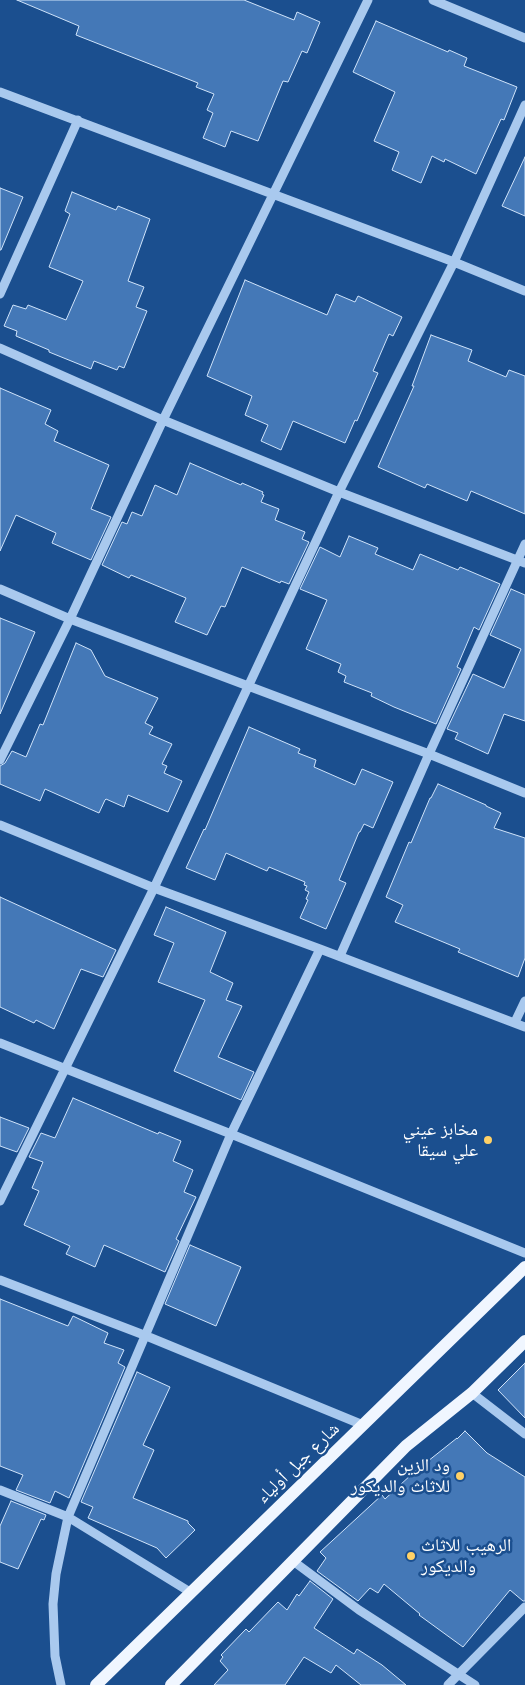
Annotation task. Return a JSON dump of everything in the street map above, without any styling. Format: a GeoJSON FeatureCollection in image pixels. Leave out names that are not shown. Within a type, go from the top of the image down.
{"type":"FeatureCollection","features":[{"type":"Feature","properties":{"kind":"main road","name":"شارع جبل أولياء"},"geometry":{"type":"LineString","coordinates":[[96,1685],[525,1267]]}},
{"type":"Feature","properties":{"kind":"main road"},"geometry":{"type":"LineString","coordinates":[[170,1685],[406,1446],[472,1394],[525,1341]]}},
{"type":"Feature","properties":{"kind":"street"},"geometry":{"type":"LineString","coordinates":[[0,760],[70,619],[163,420],[368,0]]}},
{"type":"Feature","properties":{"kind":"street"},"geometry":{"type":"LineString","coordinates":[[432,0],[525,38]]}},
{"type":"Feature","properties":{"kind":"street"},"geometry":{"type":"LineString","coordinates":[[0,92],[454,262],[525,291]]}},
{"type":"Feature","properties":{"kind":"street"},"geometry":{"type":"LineString","coordinates":[[0,1201],[154,888],[339,492],[454,262],[525,105]]}},
{"type":"Feature","properties":{"kind":"street"},"geometry":{"type":"LineString","coordinates":[[0,294],[78,120]]}},
{"type":"Feature","properties":{"kind":"street"},"geometry":{"type":"LineString","coordinates":[[0,348],[163,420],[339,492],[521,562]]}},
{"type":"Feature","properties":{"kind":"street"},"geometry":{"type":"LineString","coordinates":[[340,956],[429,754],[521,562],[525,544]]}},
{"type":"Feature","properties":{"kind":"street"},"geometry":{"type":"LineString","coordinates":[[0,589],[70,619],[429,754],[525,793]]}},
{"type":"Feature","properties":{"kind":"street"},"geometry":{"type":"LineString","coordinates":[[0,826],[154,888],[340,956],[525,1027]]}},
{"type":"Feature","properties":{"kind":"street"},"geometry":{"type":"LineString","coordinates":[[61,1685],[55,1656],[53,1604],[56,1574],[68,1517],[231,1134],[320,949]]}},
{"type":"Feature","properties":{"kind":"street"},"geometry":{"type":"LineString","coordinates":[[515,1022],[525,1001]]}},
{"type":"Feature","properties":{"kind":"street"},"geometry":{"type":"LineString","coordinates":[[0,1043],[231,1134],[525,1254]]}},
{"type":"Feature","properties":{"kind":"street"},"geometry":{"type":"LineString","coordinates":[[0,1280],[144,1335],[363,1425]]}},
{"type":"Feature","properties":{"kind":"street"},"geometry":{"type":"LineString","coordinates":[[472,1394],[525,1434]]}},
{"type":"Feature","properties":{"kind":"street"},"geometry":{"type":"LineString","coordinates":[[0,1490],[68,1517],[190,1592]]}},
{"type":"Feature","properties":{"kind":"street"},"geometry":{"type":"LineString","coordinates":[[293,1562],[359,1610],[475,1685]]}},
{"type":"Feature","properties":{"kind":"street"},"geometry":{"type":"LineString","coordinates":[[448,1685],[525,1607]]}},
{"type":"Feature","properties":{"kind":"building"},"geometry":{"type":"Polygon","coordinates":[[[17,0],[244,0],[294,20],[297,12],[320,22],[307,53],[302,51],[288,82],[283,81],[258,141],[231,131],[225,147],[203,138],[213,113],[207,110],[214,94],[196,87],[198,83],[76,35],[79,26],[17,0]]]}},
{"type":"Feature","properties":{"kind":"building"},"geometry":{"type":"Polygon","coordinates":[[[376,21],[448,52],[449,50],[467,58],[464,66],[517,87],[504,120],[501,119],[476,174],[445,159],[444,162],[432,156],[421,183],[392,170],[399,152],[374,141],[395,92],[353,72],[376,21]]]}},
{"type":"Feature","properties":{"kind":"building"},"geometry":{"type":"Polygon","coordinates":[[[525,157],[525,216],[502,206],[525,157]]]}},
{"type":"Feature","properties":{"kind":"building"},"geometry":{"type":"Polygon","coordinates":[[[0,188],[23,197],[1,250],[0,250],[0,188]]]}},
{"type":"Feature","properties":{"kind":"building"},"geometry":{"type":"Polygon","coordinates":[[[72,192],[116,210],[118,206],[150,219],[128,281],[144,287],[136,307],[147,311],[124,368],[119,366],[117,370],[94,361],[91,369],[16,336],[17,331],[4,326],[13,305],[26,309],[28,305],[66,320],[83,281],[49,267],[70,214],[65,211],[72,192]]]}},
{"type":"Feature","properties":{"kind":"building"},"geometry":{"type":"Polygon","coordinates":[[[245,280],[327,315],[336,294],[355,302],[358,296],[402,317],[393,336],[389,334],[373,371],[378,373],[345,443],[293,421],[281,450],[261,441],[268,425],[245,415],[252,396],[207,376],[245,280]]]}},
{"type":"Feature","properties":{"kind":"building"},"geometry":{"type":"Polygon","coordinates":[[[431,335],[472,350],[468,361],[506,377],[509,370],[525,376],[525,514],[471,491],[467,501],[427,484],[425,488],[378,467],[414,386],[412,386],[431,335]]]}},
{"type":"Feature","properties":{"kind":"building"},"geometry":{"type":"Polygon","coordinates":[[[0,388],[51,410],[45,424],[58,431],[54,441],[109,465],[91,509],[111,517],[91,560],[52,543],[56,533],[16,515],[0,551],[0,388]]]}},
{"type":"Feature","properties":{"kind":"building"},"geometry":{"type":"Polygon","coordinates":[[[190,463],[241,485],[242,483],[263,492],[262,494],[264,495],[261,502],[279,509],[275,520],[305,532],[302,539],[309,542],[289,584],[281,581],[280,583],[242,567],[225,607],[221,606],[207,635],[175,622],[186,598],[131,575],[129,578],[102,565],[122,522],[127,524],[132,512],[142,516],[155,485],[177,495],[190,463]]]}},
{"type":"Feature","properties":{"kind":"building"},"geometry":{"type":"Polygon","coordinates":[[[349,536],[378,548],[375,554],[413,570],[420,554],[458,570],[460,567],[500,584],[479,630],[474,627],[457,667],[461,669],[436,724],[394,707],[371,696],[372,693],[344,682],[346,676],[338,672],[341,664],[306,649],[327,600],[300,589],[320,547],[340,557],[349,536]]]}},
{"type":"Feature","properties":{"kind":"building"},"geometry":{"type":"Polygon","coordinates":[[[511,589],[525,595],[525,721],[504,714],[488,754],[455,739],[458,733],[447,729],[473,674],[504,688],[521,649],[490,635],[511,589]]]}},
{"type":"Feature","properties":{"kind":"building"},"geometry":{"type":"Polygon","coordinates":[[[0,618],[35,632],[0,714],[0,618]]]}},
{"type":"Feature","properties":{"kind":"building"},"geometry":{"type":"Polygon","coordinates":[[[76,643],[91,650],[105,676],[158,698],[145,723],[153,727],[149,734],[172,744],[162,764],[167,766],[164,773],[182,781],[168,812],[128,795],[124,807],[106,799],[99,813],[45,789],[40,801],[0,784],[0,766],[5,763],[12,751],[26,757],[40,724],[43,725],[76,643]]]}},
{"type":"Feature","properties":{"kind":"building"},"geometry":{"type":"Polygon","coordinates":[[[249,727],[300,749],[298,753],[316,760],[314,767],[355,785],[362,769],[393,782],[373,828],[364,824],[359,832],[339,880],[346,883],[326,929],[300,918],[308,900],[306,899],[309,892],[305,890],[307,886],[304,885],[305,882],[269,867],[267,871],[226,853],[215,880],[186,868],[205,830],[249,727]]]}},
{"type":"Feature","properties":{"kind":"building"},"geometry":{"type":"Polygon","coordinates":[[[438,784],[501,813],[494,828],[525,838],[525,958],[518,977],[458,952],[460,949],[395,922],[403,905],[386,897],[409,842],[411,843],[438,784]]]}},
{"type":"Feature","properties":{"kind":"building"},"geometry":{"type":"Polygon","coordinates":[[[0,897],[116,950],[103,977],[81,969],[54,1029],[36,1020],[34,1023],[0,1007],[0,897]]]}},
{"type":"Feature","properties":{"kind":"building"},"geometry":{"type":"Polygon","coordinates":[[[166,907],[226,932],[210,972],[233,983],[226,1000],[242,1006],[218,1057],[254,1072],[241,1100],[174,1071],[205,1000],[158,982],[174,943],[154,935],[166,907]]]}},
{"type":"Feature","properties":{"kind":"building"},"geometry":{"type":"Polygon","coordinates":[[[73,1098],[158,1134],[159,1132],[181,1141],[173,1161],[193,1170],[184,1192],[196,1197],[176,1239],[179,1241],[165,1272],[104,1245],[95,1267],[66,1254],[70,1246],[24,1225],[39,1191],[32,1188],[43,1162],[29,1157],[41,1133],[55,1138],[73,1098]]]}},
{"type":"Feature","properties":{"kind":"building"},"geometry":{"type":"Polygon","coordinates":[[[0,1117],[29,1128],[17,1152],[0,1146],[0,1117]]]}},
{"type":"Feature","properties":{"kind":"building"},"geometry":{"type":"Polygon","coordinates":[[[190,1245],[241,1267],[216,1326],[165,1304],[190,1245]]]}},
{"type":"Feature","properties":{"kind":"building"},"geometry":{"type":"Polygon","coordinates":[[[0,1299],[68,1326],[73,1316],[108,1333],[104,1343],[124,1350],[118,1363],[125,1367],[69,1498],[55,1491],[50,1503],[16,1490],[23,1475],[0,1466],[0,1299]]]}},
{"type":"Feature","properties":{"kind":"building"},"geometry":{"type":"Polygon","coordinates":[[[525,1363],[525,1418],[498,1390],[525,1363]]]}},
{"type":"Feature","properties":{"kind":"building"},"geometry":{"type":"Polygon","coordinates":[[[137,1372],[170,1387],[143,1445],[154,1450],[133,1498],[188,1521],[195,1530],[166,1558],[157,1548],[88,1518],[93,1507],[81,1502],[137,1372]]]}},
{"type":"Feature","properties":{"kind":"building"},"geometry":{"type":"Polygon","coordinates":[[[465,1431],[487,1453],[525,1477],[525,1601],[510,1590],[463,1647],[419,1615],[384,1584],[378,1593],[370,1588],[358,1601],[317,1571],[326,1558],[320,1552],[382,1495],[385,1499],[413,1473],[465,1431]]]}},
{"type":"Feature","properties":{"kind":"building"},"geometry":{"type":"Polygon","coordinates":[[[11,1501],[46,1515],[44,1520],[41,1519],[18,1569],[0,1562],[0,1526],[11,1501]]]}},
{"type":"Feature","properties":{"kind":"building"},"geometry":{"type":"Polygon","coordinates":[[[310,1581],[333,1599],[314,1628],[354,1654],[357,1649],[382,1665],[406,1685],[361,1685],[336,1665],[331,1673],[304,1657],[285,1685],[214,1685],[228,1670],[220,1661],[223,1657],[221,1655],[246,1629],[249,1632],[278,1602],[287,1610],[297,1594],[299,1596],[310,1581]]]}},
{"type":"Feature","properties":{"kind":"place","name":"مخابز عيني علي سيقا"},"geometry":{"type":"Point","coordinates":[488,1140]}},
{"type":"Feature","properties":{"kind":"place","name":"ود الزين للاثاث والديكور"},"geometry":{"type":"Point","coordinates":[460,1476]}},
{"type":"Feature","properties":{"kind":"place","name":"الرهيب للاثاث والديكور"},"geometry":{"type":"Point","coordinates":[411,1556]}}]}
